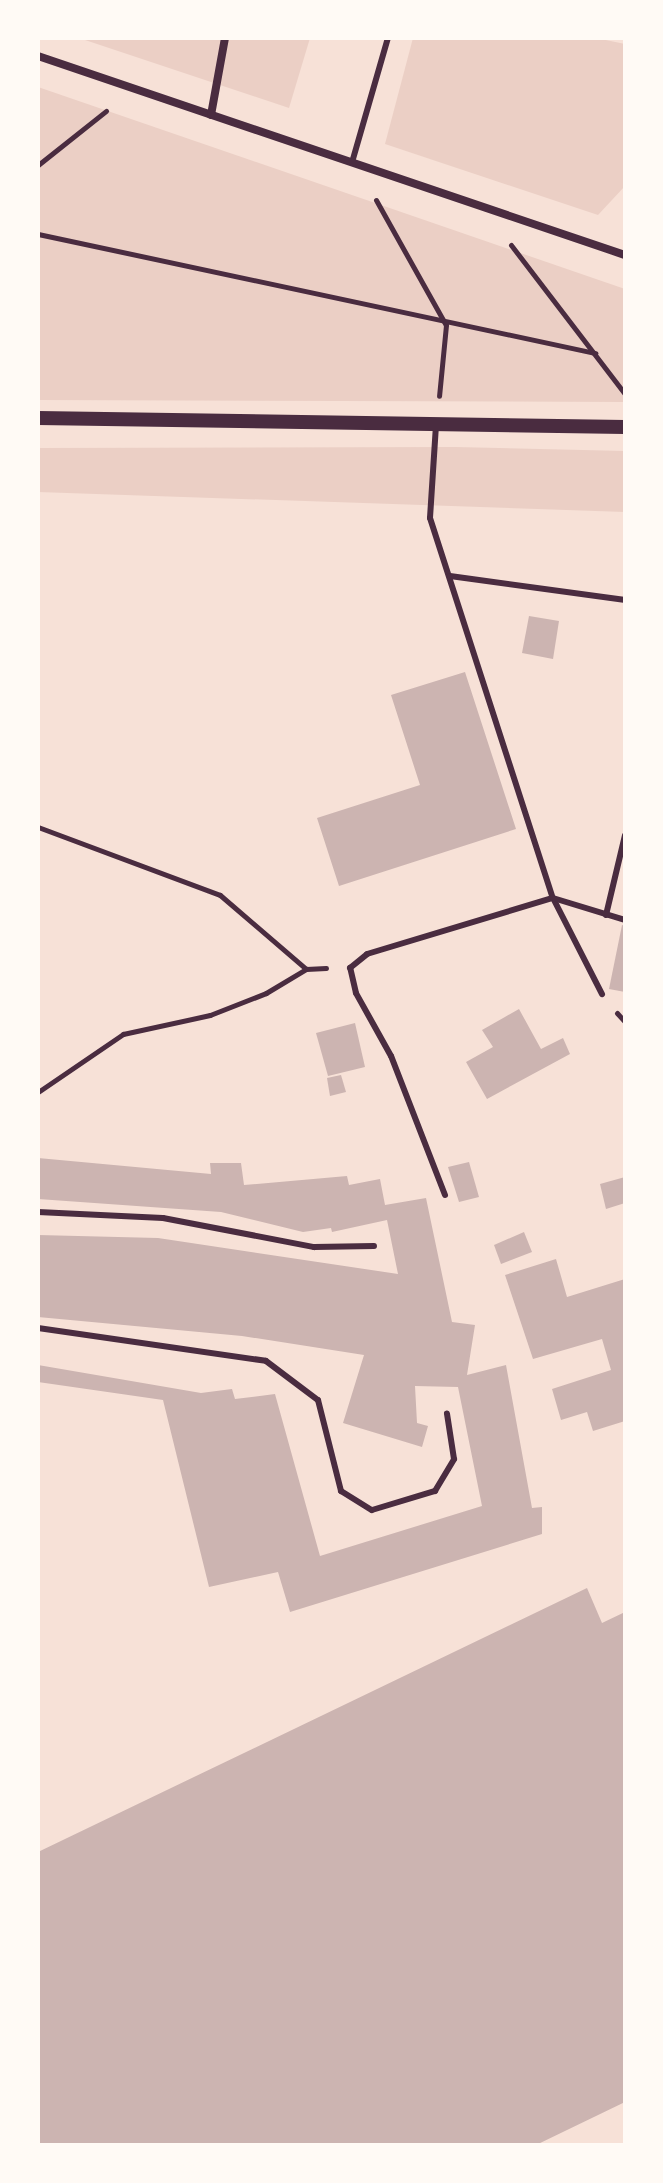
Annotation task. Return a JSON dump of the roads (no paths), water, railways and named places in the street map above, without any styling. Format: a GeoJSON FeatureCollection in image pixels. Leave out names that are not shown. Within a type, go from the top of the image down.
{"type":"FeatureCollection","features":[{"type":"Feature","properties":{"kind":"street"},"geometry":{"type":"LineString","coordinates":[[211,115],[225,38]]}},
{"type":"Feature","properties":{"kind":"street"},"geometry":{"type":"LineString","coordinates":[[38,56],[353,159],[488,211],[625,255]]}},
{"type":"Feature","properties":{"kind":"street"},"geometry":{"type":"LineString","coordinates":[[38,418],[625,427]]}},
{"type":"Feature","properties":{"kind":"lane"},"geometry":{"type":"LineString","coordinates":[[353,159],[388,38]]}},
{"type":"Feature","properties":{"kind":"lane"},"geometry":{"type":"LineString","coordinates":[[436,425],[430,518],[553,898],[602,994]]}},
{"type":"Feature","properties":{"kind":"lane"},"geometry":{"type":"LineString","coordinates":[[450,576],[625,600]]}},
{"type":"Feature","properties":{"kind":"lane"},"geometry":{"type":"LineString","coordinates":[[606,915],[625,835]]}},
{"type":"Feature","properties":{"kind":"lane"},"geometry":{"type":"LineString","coordinates":[[445,1195],[391,1056],[356,993],[350,968],[367,954],[553,898],[625,920]]}},
{"type":"Feature","properties":{"kind":"lane"},"geometry":{"type":"LineString","coordinates":[[38,1212],[163,1218],[314,1247],[374,1246]]}},
{"type":"Feature","properties":{"kind":"lane"},"geometry":{"type":"LineString","coordinates":[[38,1328],[266,1361],[318,1400],[341,1491],[372,1510],[435,1491],[454,1459],[447,1414]]}}]}
